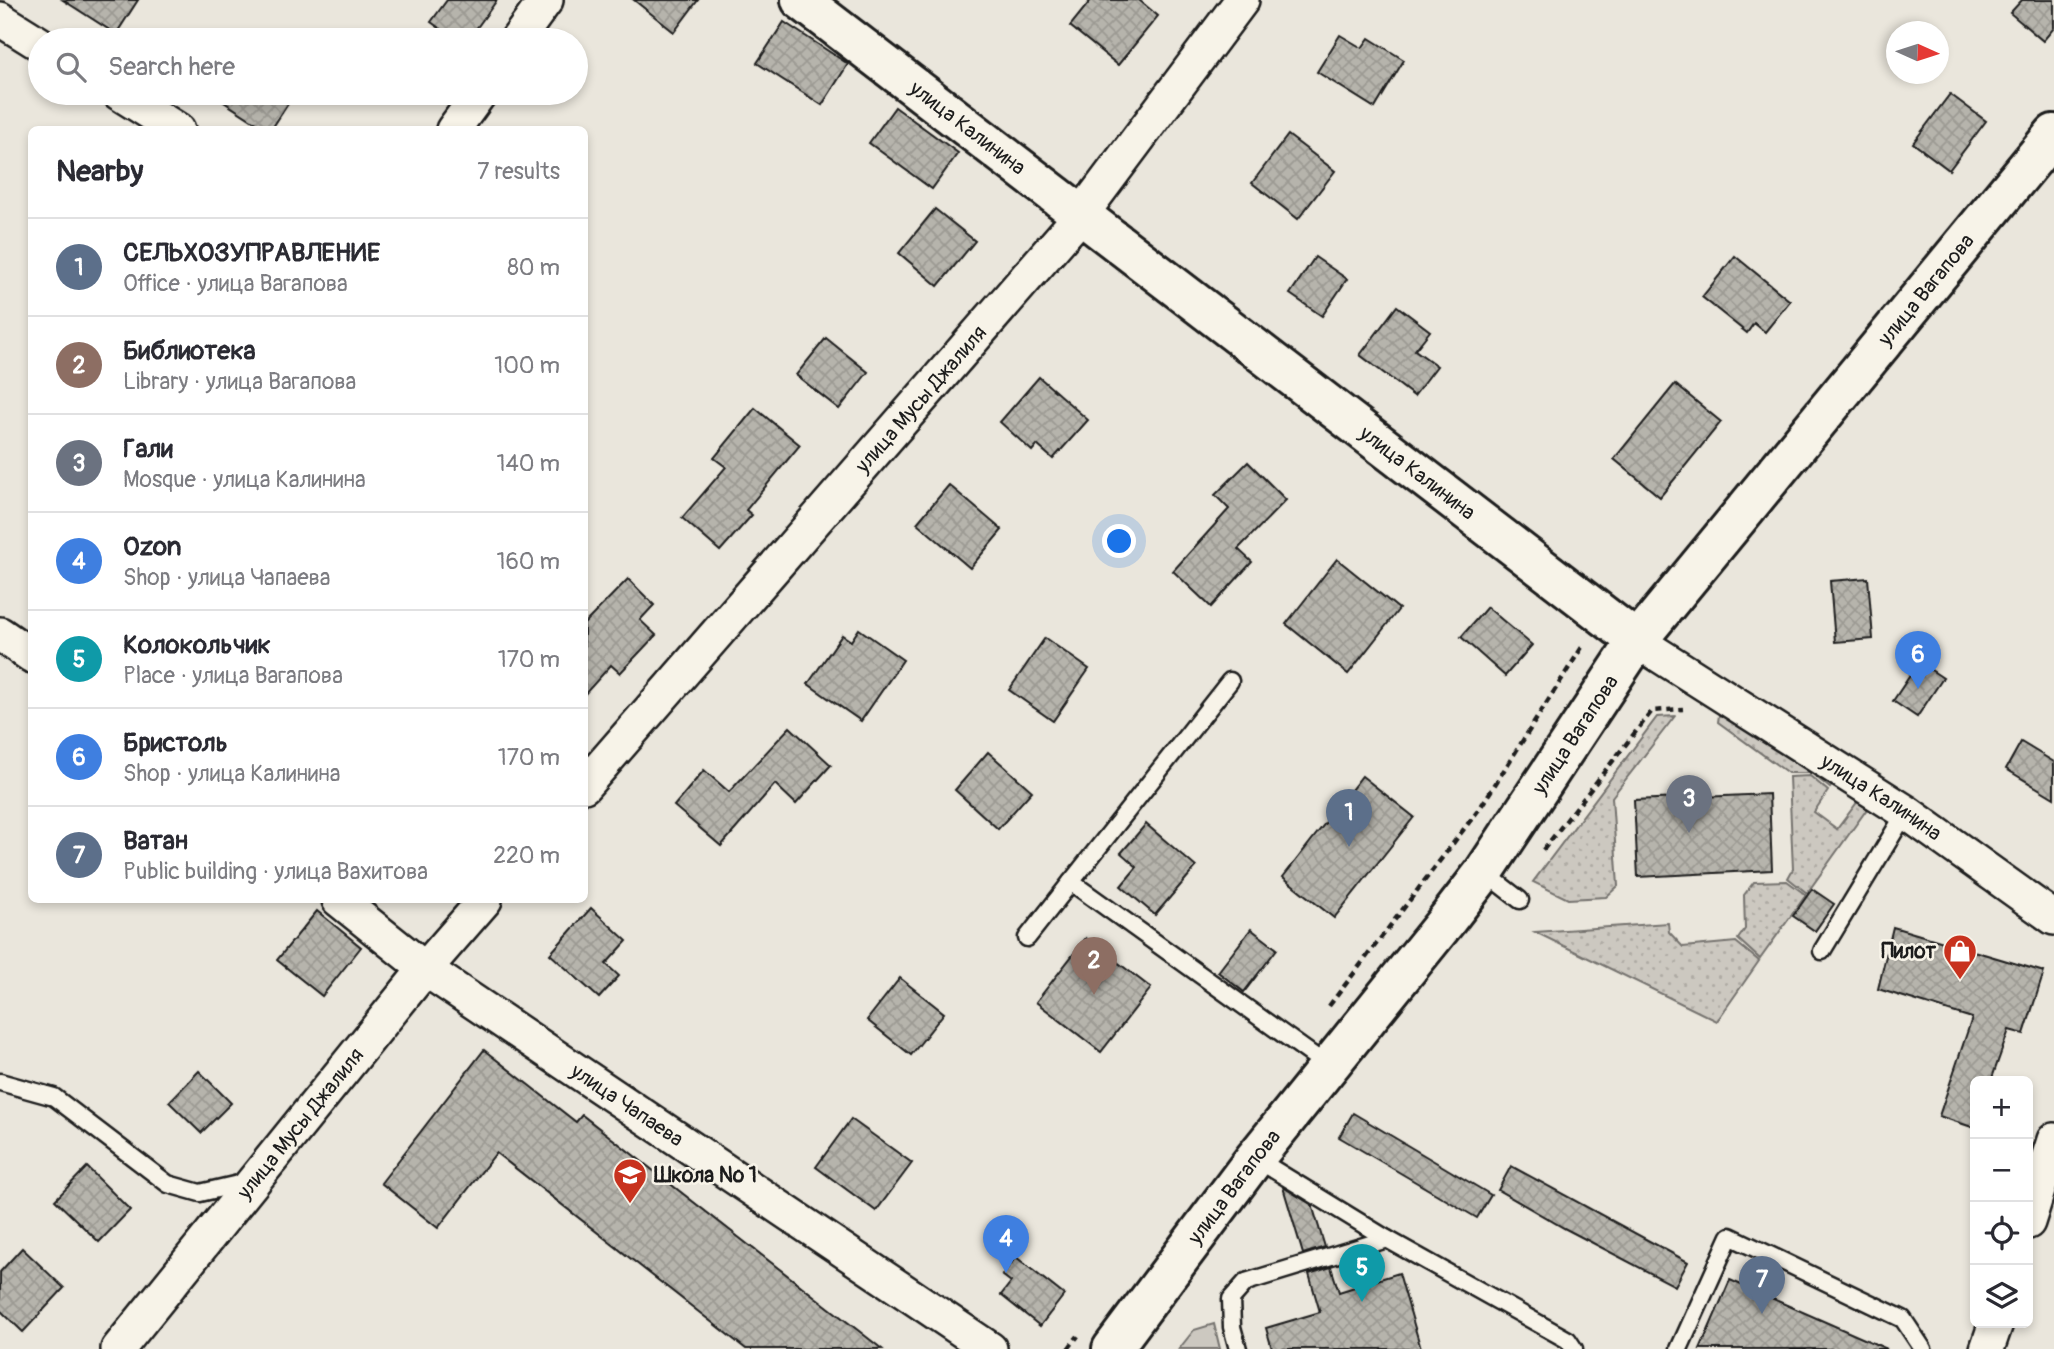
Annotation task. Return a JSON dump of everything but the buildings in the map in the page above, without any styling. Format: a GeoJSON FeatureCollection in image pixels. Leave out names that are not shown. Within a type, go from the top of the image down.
{"type":"FeatureCollection","features":[{"type":"Feature","properties":{"kind":"street"},"geometry":{"type":"LineString","coordinates":[[526,28],[546,0]]}},
{"type":"Feature","properties":{"kind":"street","name":"улица Калинина"},"geometry":{"type":"LineString","coordinates":[[801,0],[1602,616],[1906,812],[2054,918]]}},
{"type":"Feature","properties":{"kind":"street","name":"улица Мусы Джалиля"},"geometry":{"type":"LineString","coordinates":[[588,781],[1081,215],[1242,0]]}},
{"type":"Feature","properties":{"kind":"street"},"geometry":{"type":"LineString","coordinates":[[0,19],[28,36]]}},
{"type":"Feature","properties":{"kind":"street"},"geometry":{"type":"LineString","coordinates":[[138,105],[172,126]]}},
{"type":"Feature","properties":{"kind":"street"},"geometry":{"type":"LineString","coordinates":[[456,126],[471,105]]}},
{"type":"Feature","properties":{"kind":"street","name":"улица Вагапова"},"geometry":{"type":"LineString","coordinates":[[1098,1338],[1255,1158],[1314,1056],[1455,925],[1484,872],[1637,641],[2054,134]]}},
{"type":"Feature","properties":{"kind":"street"},"geometry":{"type":"LineString","coordinates":[[0,634],[28,653]]}},
{"type":"Feature","properties":{"kind":"street","name":"улица Чапаева"},"geometry":{"type":"LineString","coordinates":[[343,903],[425,969],[990,1349]]}},
{"type":"Feature","properties":{"kind":"street","name":"улица Мусы Джалиля"},"geometry":{"type":"LineString","coordinates":[[118,1349],[425,969],[482,903]]}},
{"type":"Feature","properties":{"kind":"street"},"geometry":{"type":"LineString","coordinates":[[2033,1206],[2054,1140]]}},
{"type":"Feature","properties":{"kind":"street"},"geometry":{"type":"LineString","coordinates":[[1987,1349],[1994,1328]]}},
{"type":"Feature","properties":{"kind":"lane"},"geometry":{"type":"LineString","coordinates":[[1027,938],[1230,681]]}},
{"type":"Feature","properties":{"kind":"lane"},"geometry":{"type":"LineString","coordinates":[[1822,951],[1906,812]]}},
{"type":"Feature","properties":{"kind":"lane"},"geometry":{"type":"LineString","coordinates":[[1484,872],[1520,900]]}},
{"type":"Feature","properties":{"kind":"lane"},"geometry":{"type":"LineString","coordinates":[[1071,882],[1314,1056]]}},
{"type":"Feature","properties":{"kind":"lane"},"geometry":{"type":"LineString","coordinates":[[0,1082],[54,1097],[168,1184],[200,1193],[254,1180]]}},
{"type":"Feature","properties":{"kind":"lane"},"geometry":{"type":"LineString","coordinates":[[1255,1158],[1387,1239],[1568,1340],[1574,1349]]}},
{"type":"Feature","properties":{"kind":"lane"},"geometry":{"type":"LineString","coordinates":[[1679,1349],[1730,1236],[1903,1319],[1923,1349]]}},
{"type":"Feature","properties":{"kind":"lane"},"geometry":{"type":"LineString","coordinates":[[1238,1349],[1232,1327],[1231,1299],[1246,1282],[1387,1239]]}},
{"type":"Feature","properties":{"kind":"path"},"geometry":{"type":"LineString","coordinates":[[1314,1056],[1480,808],[1602,616]]}},
{"type":"Feature","properties":{"kind":"path"},"geometry":{"type":"LineString","coordinates":[[1068,1349],[1098,1338]]}},
{"type":"Feature","properties":{"kind":"shaded area"},"geometry":{"type":"Polygon","coordinates":[[[1747,714],[1872,802],[1807,893],[1788,878],[1793,869],[1789,777],[1810,776],[1828,791],[1814,812],[1837,829],[1858,801],[1833,784],[1830,788],[1811,773],[1788,773],[1718,722],[1719,715],[1747,714]]]}},
{"type":"Feature","properties":{"kind":"shaded area"},"geometry":{"type":"Polygon","coordinates":[[[1675,716],[1612,797],[1618,886],[1606,897],[1568,899],[1533,882],[1657,717],[1675,716]]]}},
{"type":"Feature","properties":{"kind":"shaded area"},"geometry":{"type":"Polygon","coordinates":[[[1787,881],[1806,895],[1760,959],[1738,939],[1745,929],[1744,895],[1754,882],[1787,881]]]}},
{"type":"Feature","properties":{"kind":"shaded area"},"geometry":{"type":"Polygon","coordinates":[[[1668,923],[1669,932],[1683,947],[1736,942],[1759,961],[1717,1021],[1535,932],[1668,923]]]}},
{"type":"Feature","properties":{"kind":"shaded area"},"geometry":{"type":"Polygon","coordinates":[[[1214,1324],[1220,1349],[1179,1349],[1194,1330],[1214,1324]]]}},
{"type":"Feature","properties":{"kind":"place","name":"Бристоль"},"geometry":{"type":"Point","coordinates":[1918,689]}},
{"type":"Feature","properties":{"kind":"place","name":"Гали"},"geometry":{"type":"Point","coordinates":[1689,833]}},
{"type":"Feature","properties":{"kind":"place","name":"СЕЛЬХОЗУПРАВЛЕНИЕ"},"geometry":{"type":"Point","coordinates":[1349,847]}},
{"type":"Feature","properties":{"kind":"place","name":"Пилот"},"geometry":{"type":"Point","coordinates":[1960,981]}},
{"type":"Feature","properties":{"kind":"place","name":"Библиотека"},"geometry":{"type":"Point","coordinates":[1094,995]}},
{"type":"Feature","properties":{"kind":"place","name":"Школа № 1"},"geometry":{"type":"Point","coordinates":[630,1205]}},
{"type":"Feature","properties":{"kind":"place","name":"Ozon"},"geometry":{"type":"Point","coordinates":[1006,1273]}},
{"type":"Feature","properties":{"kind":"place","name":"Колокольчик"},"geometry":{"type":"Point","coordinates":[1362,1302]}},
{"type":"Feature","properties":{"kind":"place","name":"Ватан"},"geometry":{"type":"Point","coordinates":[1762,1314]}}]}
